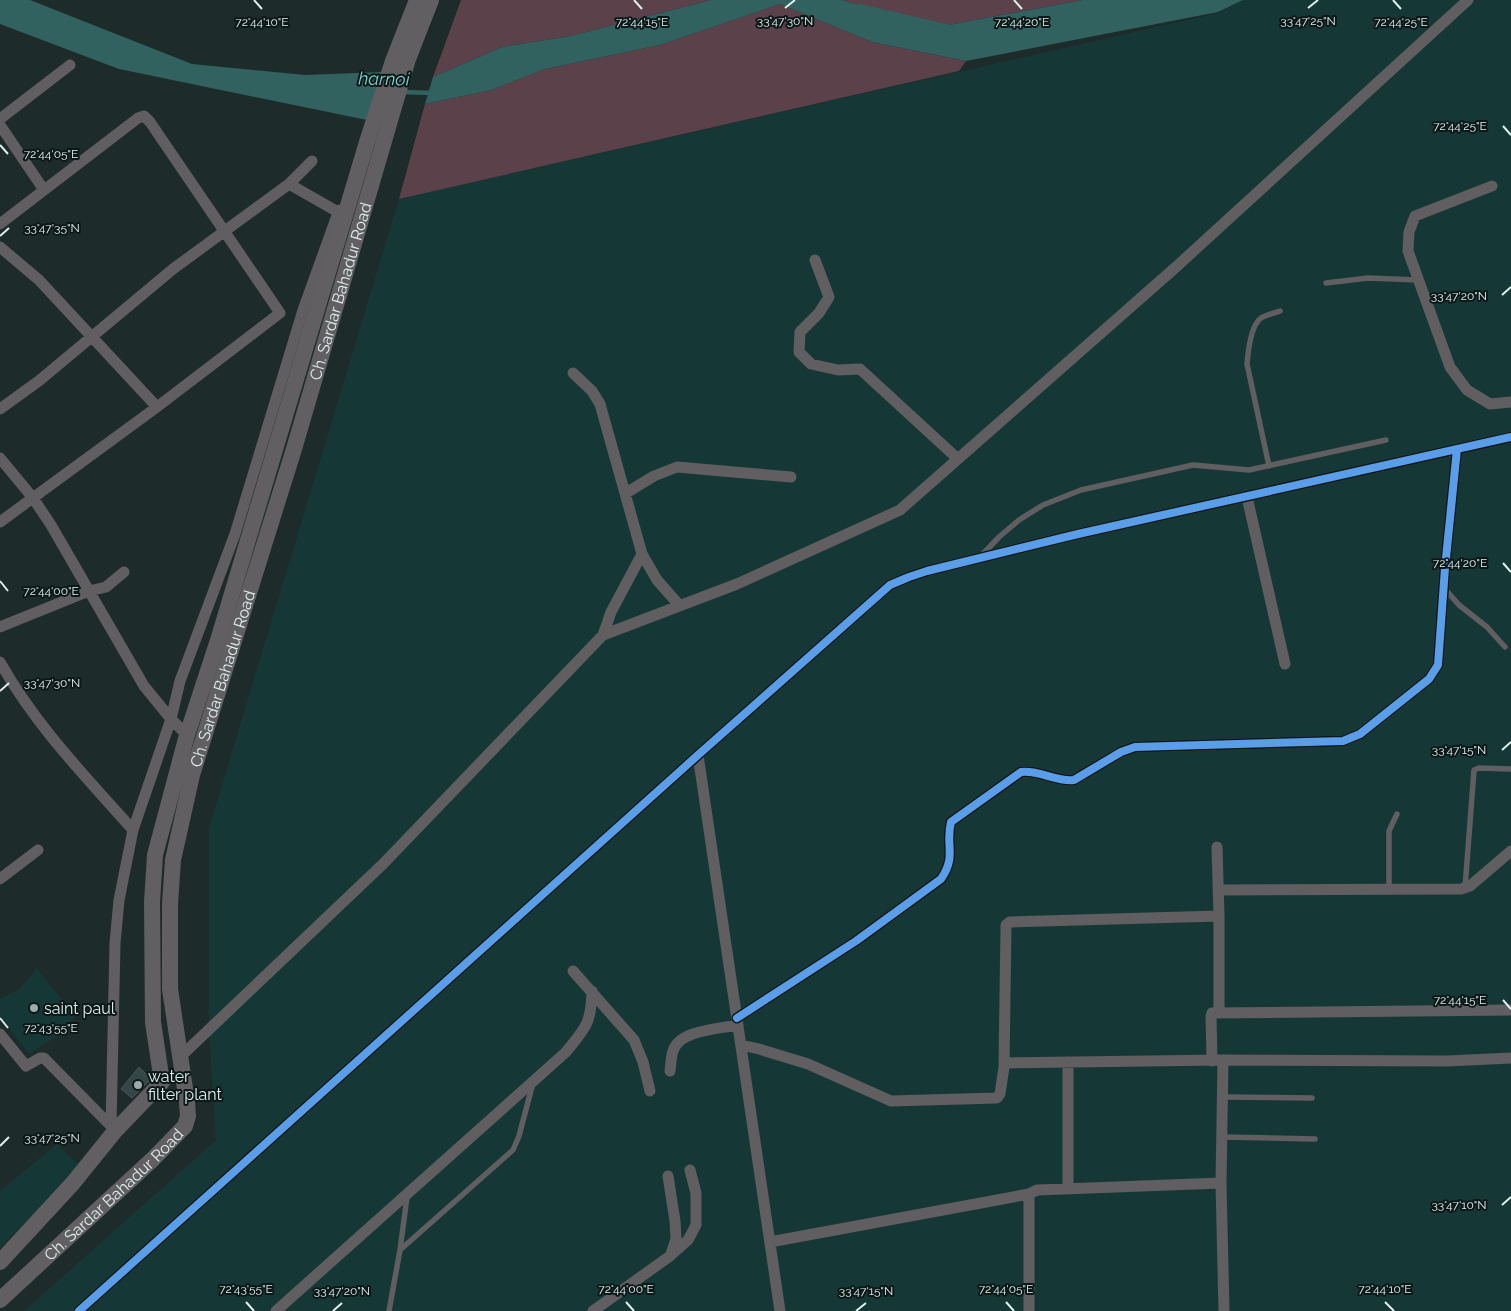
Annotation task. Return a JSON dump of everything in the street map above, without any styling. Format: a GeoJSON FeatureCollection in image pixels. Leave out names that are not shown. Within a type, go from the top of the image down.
{"type":"FeatureCollection","features":[{"type":"Feature","properties":{"kind":"main road","name":"Ch. Sardar Bahadur Road"},"geometry":{"type":"LineString","coordinates":[[0,1300],[185,1126],[188,1109],[170,989],[170,904],[173,860],[192,775],[294,448],[417,0]]}},
{"type":"Feature","properties":{"kind":"main road","name":"Ch. Sardar Bahadur Road"},"geometry":{"type":"LineString","coordinates":[[400,60],[431,0]]}},
{"type":"Feature","properties":{"kind":"main road","name":"Ch. Sardar Bahadur Road"},"geometry":{"type":"LineString","coordinates":[[0,1262],[73,1183],[113,1129],[162,1082],[153,1022],[152,902],[155,855],[186,735],[219,637],[367,142],[383,121]]}},
{"type":"Feature","properties":{"kind":"main road"},"geometry":{"type":"LineString","coordinates":[[162,1082],[179,1058]]}},
{"type":"Feature","properties":{"kind":"street"},"geometry":{"type":"LineString","coordinates":[[602,635],[737,584],[900,510],[1176,267],[1468,0]]}},
{"type":"Feature","properties":{"kind":"street"},"geometry":{"type":"LineString","coordinates":[[0,119],[70,65]]}},
{"type":"Feature","properties":{"kind":"street"},"geometry":{"type":"LineString","coordinates":[[0,224],[138,118],[144,116],[150,122],[280,313]]}},
{"type":"Feature","properties":{"kind":"street"},"geometry":{"type":"LineString","coordinates":[[0,125],[44,190]]}},
{"type":"Feature","properties":{"kind":"street"},"geometry":{"type":"LineString","coordinates":[[113,1129],[115,943],[119,900],[133,830],[171,719],[180,681],[235,534],[303,310],[338,212],[367,142]]}},
{"type":"Feature","properties":{"kind":"street"},"geometry":{"type":"LineString","coordinates":[[0,409],[40,380],[173,269],[289,184],[312,161]]}},
{"type":"Feature","properties":{"kind":"street"},"geometry":{"type":"LineString","coordinates":[[289,184],[338,212]]}},
{"type":"Feature","properties":{"kind":"street"},"geometry":{"type":"LineString","coordinates":[[1492,186],[1415,216],[1409,232],[1408,251],[1450,367],[1467,390],[1490,404],[1511,402]]}},
{"type":"Feature","properties":{"kind":"street"},"geometry":{"type":"LineString","coordinates":[[0,246],[39,280],[157,407]]}},
{"type":"Feature","properties":{"kind":"street"},"geometry":{"type":"LineString","coordinates":[[815,260],[828,297],[819,314],[800,332],[799,352],[811,364],[838,370],[860,369],[958,459]]}},
{"type":"Feature","properties":{"kind":"street"},"geometry":{"type":"LineString","coordinates":[[0,522],[157,407],[280,313],[303,310]]}},
{"type":"Feature","properties":{"kind":"street"},"geometry":{"type":"LineString","coordinates":[[573,373],[592,391],[600,404],[642,554],[657,580],[680,606]]}},
{"type":"Feature","properties":{"kind":"street"},"geometry":{"type":"LineString","coordinates":[[79,1311],[890,585],[908,577],[1078,534],[1511,437]]}},
{"type":"Feature","properties":{"kind":"street"},"geometry":{"type":"LineString","coordinates":[[670,1071],[673,1050],[680,1039],[738,1022],[942,879],[948,868],[951,822],[1021,772],[1031,771],[1065,781],[1074,780],[1121,752],[1135,747],[1343,741],[1360,734],[1429,679],[1438,665],[1457,449]]}},
{"type":"Feature","properties":{"kind":"street"},"geometry":{"type":"LineString","coordinates":[[0,458],[33,498],[51,524],[144,686],[186,735]]}},
{"type":"Feature","properties":{"kind":"street"},"geometry":{"type":"LineString","coordinates":[[626,493],[654,476],[677,468],[791,477]]}},
{"type":"Feature","properties":{"kind":"street"},"geometry":{"type":"LineString","coordinates":[[1247,497],[1285,664]]}},
{"type":"Feature","properties":{"kind":"street"},"geometry":{"type":"LineString","coordinates":[[179,1058],[383,864],[602,635],[611,612],[642,554]]}},
{"type":"Feature","properties":{"kind":"street"},"geometry":{"type":"LineString","coordinates":[[0,627],[89,591],[106,587],[124,572]]}},
{"type":"Feature","properties":{"kind":"street"},"geometry":{"type":"LineString","coordinates":[[0,662],[10,681],[45,731],[133,830]]}},
{"type":"Feature","properties":{"kind":"street"},"geometry":{"type":"LineString","coordinates":[[698,755],[780,1311]]}},
{"type":"Feature","properties":{"kind":"street"},"geometry":{"type":"LineString","coordinates":[[1216,847],[1219,916],[1219,1012]]}},
{"type":"Feature","properties":{"kind":"street"},"geometry":{"type":"LineString","coordinates":[[0,880],[38,850]]}},
{"type":"Feature","properties":{"kind":"street"},"geometry":{"type":"LineString","coordinates":[[1218,890],[1465,888],[1470,886],[1511,851]]}},
{"type":"Feature","properties":{"kind":"street"},"geometry":{"type":"LineString","coordinates":[[741,1045],[760,1048],[808,1064],[891,1101],[996,1098],[1000,1094],[1004,1063],[1006,925],[1010,922],[1219,916]]}},
{"type":"Feature","properties":{"kind":"street"},"geometry":{"type":"LineString","coordinates":[[573,971],[634,1040],[643,1062],[650,1091]]}},
{"type":"Feature","properties":{"kind":"street"},"geometry":{"type":"LineString","coordinates":[[276,1311],[566,1052],[586,1026],[590,1015],[592,991]]}},
{"type":"Feature","properties":{"kind":"street"},"geometry":{"type":"LineString","coordinates":[[1224,1311],[1221,1183],[1223,1097],[1210,1016],[1212,1013],[1511,1010]]}},
{"type":"Feature","properties":{"kind":"street"},"geometry":{"type":"LineString","coordinates":[[0,1034],[26,1066],[40,1058],[44,1058],[113,1129]]}},
{"type":"Feature","properties":{"kind":"street"},"geometry":{"type":"LineString","coordinates":[[1004,1063],[1446,1061],[1511,1058]]}},
{"type":"Feature","properties":{"kind":"street"},"geometry":{"type":"LineString","coordinates":[[1068,1062],[1068,1188]]}},
{"type":"Feature","properties":{"kind":"street"},"geometry":{"type":"LineString","coordinates":[[593,1311],[670,1256],[688,1240],[696,1225],[696,1194],[690,1170]]}},
{"type":"Feature","properties":{"kind":"street"},"geometry":{"type":"LineString","coordinates":[[668,1176],[676,1239],[670,1256]]}},
{"type":"Feature","properties":{"kind":"street"},"geometry":{"type":"LineString","coordinates":[[770,1242],[1030,1194],[1037,1190],[1221,1183]]}},
{"type":"Feature","properties":{"kind":"street"},"geometry":{"type":"LineString","coordinates":[[1029,1311],[1030,1194]]}},
{"type":"Feature","properties":{"kind":"lane"},"geometry":{"type":"LineString","coordinates":[[1326,283],[1368,278],[1418,280]]}},
{"type":"Feature","properties":{"kind":"lane"},"geometry":{"type":"LineString","coordinates":[[1269,466],[1247,364],[1248,349],[1255,325],[1261,318],[1280,311]]}},
{"type":"Feature","properties":{"kind":"lane"},"geometry":{"type":"LineString","coordinates":[[978,559],[998,537],[1019,520],[1043,505],[1081,490],[1193,465],[1249,470],[1386,440]]}},
{"type":"Feature","properties":{"kind":"lane"},"geometry":{"type":"LineString","coordinates":[[1444,587],[1460,605],[1487,627],[1505,647]]}},
{"type":"Feature","properties":{"kind":"lane"},"geometry":{"type":"LineString","coordinates":[[1465,888],[1474,770],[1479,768],[1511,769]]}},
{"type":"Feature","properties":{"kind":"lane"},"geometry":{"type":"LineString","coordinates":[[1389,889],[1389,831],[1397,814]]}},
{"type":"Feature","properties":{"kind":"lane"},"geometry":{"type":"LineString","coordinates":[[400,1250],[513,1150],[520,1136],[534,1080]]}},
{"type":"Feature","properties":{"kind":"lane"},"geometry":{"type":"LineString","coordinates":[[1223,1097],[1312,1098]]}},
{"type":"Feature","properties":{"kind":"lane"},"geometry":{"type":"LineString","coordinates":[[1222,1137],[1314,1140]]}},
{"type":"Feature","properties":{"kind":"lane"},"geometry":{"type":"LineString","coordinates":[[389,1311],[400,1250],[407,1194]]}},
{"type":"Feature","properties":{"kind":"shaded area"},"geometry":{"type":"Polygon","coordinates":[[[0,0],[30,0],[192,64],[305,75],[382,72],[367,120],[119,69],[0,24],[0,0]]]}},
{"type":"Feature","properties":{"kind":"shaded area"},"geometry":{"type":"Polygon","coordinates":[[[461,0],[711,0],[571,36],[502,47],[433,77],[461,0]]]}},
{"type":"Feature","properties":{"kind":"shaded area"},"geometry":{"type":"Polygon","coordinates":[[[711,0],[841,0],[938,27],[1083,0],[1243,0],[1218,12],[966,61],[872,42],[780,4],[660,45],[545,69],[491,90],[425,104],[433,77],[502,47],[571,36],[711,0]]]}},
{"type":"Feature","properties":{"kind":"shaded area"},"geometry":{"type":"Polygon","coordinates":[[[841,0],[1083,0],[938,27],[841,0]]]}},
{"type":"Feature","properties":{"kind":"shaded area"},"geometry":{"type":"Polygon","coordinates":[[[1243,0],[1511,0],[1511,1311],[24,1311],[216,1140],[209,1029],[209,828],[399,199],[1218,13],[1243,0]]]}},
{"type":"Feature","properties":{"kind":"shaded area"},"geometry":{"type":"Polygon","coordinates":[[[780,4],[872,42],[966,61],[959,71],[399,199],[425,104],[491,90],[545,69],[660,45],[780,4]]]}},
{"type":"Feature","properties":{"kind":"shaded area","name":"saint paul"},"geometry":{"type":"Polygon","coordinates":[[[37,968],[75,1017],[58,1036],[29,1054],[0,1017],[0,999],[19,989],[37,968]]]}},
{"type":"Feature","properties":{"kind":"shaded area"},"geometry":{"type":"Polygon","coordinates":[[[57,1144],[80,1166],[0,1248],[0,1191],[57,1144]]]}},
{"type":"Feature","properties":{"kind":"building","name":"water filter plant"},"geometry":{"type":"Polygon","coordinates":[[[139,1067],[151,1079],[132,1098],[121,1089],[139,1067]]]}},
{"type":"Feature","properties":{"kind":"waterway","name":"harnoi"},"geometry":{"type":"LineString","coordinates":[[859,6],[949,27]]}},
{"type":"Feature","properties":{"kind":"waterway","name":"harnoi"},"geometry":{"type":"LineString","coordinates":[[402,92],[434,93]]}},
{"type":"Feature","properties":{"kind":"cycle path"},"geometry":{"type":"LineString","coordinates":[[79,1311],[890,585],[927,571],[1078,534],[1511,437]]}},
{"type":"Feature","properties":{"kind":"cycle path"},"geometry":{"type":"LineString","coordinates":[[737,1018],[856,941],[941,879],[946,871],[950,857],[949,837],[951,822],[1021,772],[1074,780],[1121,752],[1135,747],[1343,741],[1360,734],[1429,679],[1438,665],[1445,568],[1457,449]]}},
{"type":"Feature","properties":{"kind":"place","name":"saint paul"},"geometry":{"type":"Point","coordinates":[34,1008]}},
{"type":"Feature","properties":{"kind":"place","name":"water filter plant"},"geometry":{"type":"Point","coordinates":[138,1085]}}]}
